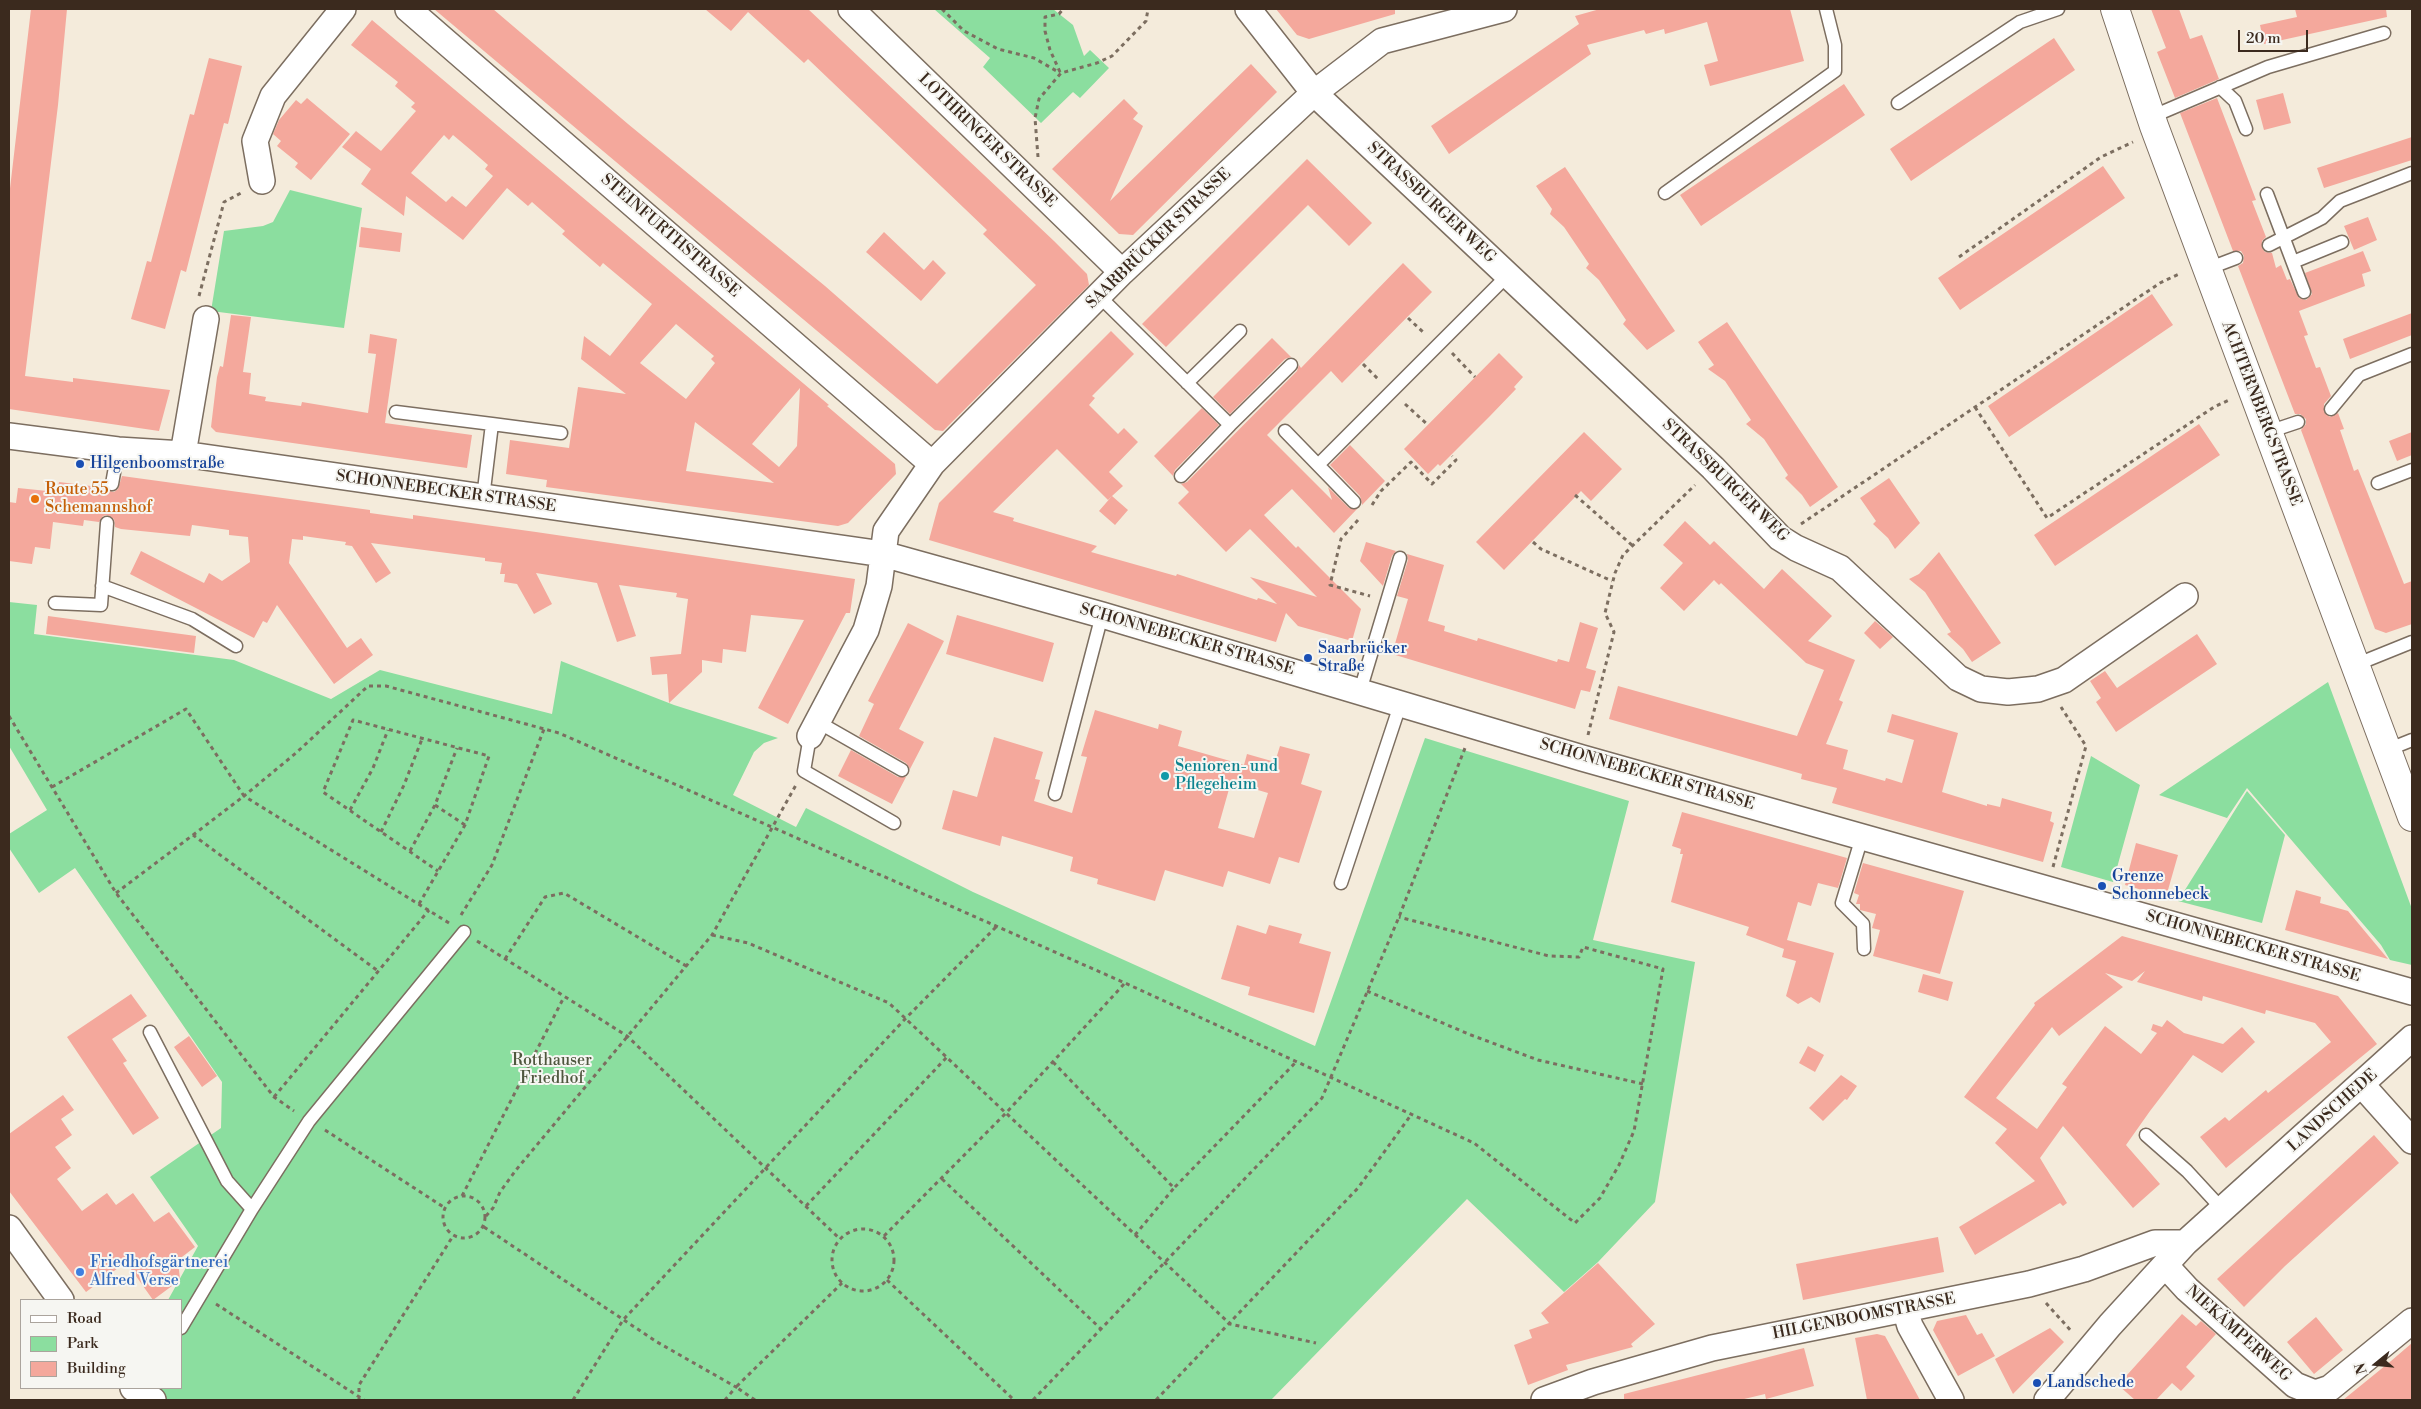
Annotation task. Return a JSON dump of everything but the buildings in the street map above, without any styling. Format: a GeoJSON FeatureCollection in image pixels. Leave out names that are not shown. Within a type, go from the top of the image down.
{"type":"FeatureCollection","features":[{"type":"Feature","properties":{"kind":"street"},"geometry":{"type":"LineString","coordinates":[[262,181],[255,142],[273,96],[343,9]]}},
{"type":"Feature","properties":{"kind":"street","name":"STEINFURTHSTRASSE"},"geometry":{"type":"LineString","coordinates":[[408,9],[932,464]]}},
{"type":"Feature","properties":{"kind":"street","name":"LOTHRINGER STRASSE"},"geometry":{"type":"LineString","coordinates":[[851,9],[1122,272]]}},
{"type":"Feature","properties":{"kind":"street","name":"STRASSBURGER WEG"},"geometry":{"type":"LineString","coordinates":[[1248,9],[1314,93],[1713,468],[1780,538],[1796,548],[1840,568],[1958,678],[1982,689],[2008,692],[2048,686],[2064,680],[2185,596]]}},
{"type":"Feature","properties":{"kind":"street","name":"SAARBRÜCKER STRASSE"},"geometry":{"type":"LineString","coordinates":[[883,554],[886,531],[932,464],[1122,272],[1314,93],[1382,41],[1504,9]]}},
{"type":"Feature","properties":{"kind":"street","name":"ACHTERNBERGSTRASSE"},"geometry":{"type":"LineString","coordinates":[[2116,9],[2154,124],[2206,266],[2412,817]]}},
{"type":"Feature","properties":{"kind":"street"},"geometry":{"type":"LineString","coordinates":[[183,454],[206,319]]}},
{"type":"Feature","properties":{"kind":"street","name":"SCHONNEBECKER STRASSE"},"geometry":{"type":"LineString","coordinates":[[9,436],[118,450],[183,454],[883,554],[1102,615],[1401,702],[1582,758],[2412,992]]}},
{"type":"Feature","properties":{"kind":"street"},"geometry":{"type":"LineString","coordinates":[[814,729],[866,630],[879,586],[883,554]]}},
{"type":"Feature","properties":{"kind":"street","name":"LANDSCHEDE"},"geometry":{"type":"LineString","coordinates":[[2047,1400],[2088,1350],[2185,1243],[2412,1038]]}},
{"type":"Feature","properties":{"kind":"street"},"geometry":{"type":"LineString","coordinates":[[2362,1084],[2412,1141]]}},
{"type":"Feature","properties":{"kind":"street"},"geometry":{"type":"LineString","coordinates":[[9,1228],[61,1299]]}},
{"type":"Feature","properties":{"kind":"street","name":"HILGENBOOMSTRASSE"},"geometry":{"type":"LineString","coordinates":[[1544,1400],[1593,1382],[1712,1348],[2029,1284],[2084,1269],[2154,1243],[2185,1243]]}},
{"type":"Feature","properties":{"kind":"street","name":"NIEKÄMPERWEG"},"geometry":{"type":"LineString","coordinates":[[2165,1266],[2187,1289],[2295,1386],[2315,1393],[2330,1388],[2412,1321]]}},
{"type":"Feature","properties":{"kind":"street"},"geometry":{"type":"LineString","coordinates":[[1905,1309],[1910,1326],[1951,1400]]}},
{"type":"Feature","properties":{"kind":"lane"},"geometry":{"type":"LineString","coordinates":[[1665,193],[1835,71],[1835,45],[1826,9]]}},
{"type":"Feature","properties":{"kind":"lane"},"geometry":{"type":"LineString","coordinates":[[1898,103],[2020,22],[2058,9]]}},
{"type":"Feature","properties":{"kind":"lane"},"geometry":{"type":"LineString","coordinates":[[2154,124],[2220,87],[2268,66],[2384,33]]}},
{"type":"Feature","properties":{"kind":"lane"},"geometry":{"type":"LineString","coordinates":[[2220,87],[2235,101],[2246,129]]}},
{"type":"Feature","properties":{"kind":"lane"},"geometry":{"type":"LineString","coordinates":[[2269,245],[2322,218],[2340,201],[2412,173]]}},
{"type":"Feature","properties":{"kind":"lane"},"geometry":{"type":"LineString","coordinates":[[2267,194],[2304,292]]}},
{"type":"Feature","properties":{"kind":"lane"},"geometry":{"type":"LineString","coordinates":[[2293,262],[2342,242]]}},
{"type":"Feature","properties":{"kind":"lane"},"geometry":{"type":"LineString","coordinates":[[2206,266],[2236,258]]}},
{"type":"Feature","properties":{"kind":"lane"},"geometry":{"type":"LineString","coordinates":[[1318,465],[1508,275]]}},
{"type":"Feature","properties":{"kind":"lane"},"geometry":{"type":"LineString","coordinates":[[1099,296],[1230,424]]}},
{"type":"Feature","properties":{"kind":"lane"},"geometry":{"type":"LineString","coordinates":[[1187,383],[1240,331]]}},
{"type":"Feature","properties":{"kind":"lane"},"geometry":{"type":"LineString","coordinates":[[2331,409],[2359,375],[2412,354]]}},
{"type":"Feature","properties":{"kind":"lane"},"geometry":{"type":"LineString","coordinates":[[1181,476],[1230,424],[1291,365]]}},
{"type":"Feature","properties":{"kind":"lane"},"geometry":{"type":"LineString","coordinates":[[396,412],[562,433]]}},
{"type":"Feature","properties":{"kind":"lane"},"geometry":{"type":"LineString","coordinates":[[2268,432],[2298,422]]}},
{"type":"Feature","properties":{"kind":"lane"},"geometry":{"type":"LineString","coordinates":[[483,498],[492,424]]}},
{"type":"Feature","properties":{"kind":"lane"},"geometry":{"type":"LineString","coordinates":[[1285,431],[1354,502]]}},
{"type":"Feature","properties":{"kind":"lane"},"geometry":{"type":"LineString","coordinates":[[112,484],[118,450]]}},
{"type":"Feature","properties":{"kind":"lane"},"geometry":{"type":"LineString","coordinates":[[2378,483],[2412,470]]}},
{"type":"Feature","properties":{"kind":"lane"},"geometry":{"type":"LineString","coordinates":[[55,603],[100,605],[108,523]]}},
{"type":"Feature","properties":{"kind":"lane"},"geometry":{"type":"LineString","coordinates":[[1360,691],[1400,558]]}},
{"type":"Feature","properties":{"kind":"lane"},"geometry":{"type":"LineString","coordinates":[[102,586],[192,619],[236,646]]}},
{"type":"Feature","properties":{"kind":"lane"},"geometry":{"type":"LineString","coordinates":[[1055,794],[1102,615]]}},
{"type":"Feature","properties":{"kind":"lane"},"geometry":{"type":"LineString","coordinates":[[2355,665],[2412,642]]}},
{"type":"Feature","properties":{"kind":"lane"},"geometry":{"type":"LineString","coordinates":[[1341,884],[1401,702]]}},
{"type":"Feature","properties":{"kind":"lane"},"geometry":{"type":"LineString","coordinates":[[894,823],[804,771],[814,729],[902,770]]}},
{"type":"Feature","properties":{"kind":"lane"},"geometry":{"type":"LineString","coordinates":[[2387,750],[2412,740]]}},
{"type":"Feature","properties":{"kind":"lane"},"geometry":{"type":"LineString","coordinates":[[1862,837],[1842,903],[1863,924],[1864,950]]}},
{"type":"Feature","properties":{"kind":"lane"},"geometry":{"type":"LineString","coordinates":[[182,1326],[252,1210],[309,1121],[459,929]]}},
{"type":"Feature","properties":{"kind":"lane"},"geometry":{"type":"LineString","coordinates":[[150,1032],[226,1181],[252,1210]]}},
{"type":"Feature","properties":{"kind":"lane"},"geometry":{"type":"LineString","coordinates":[[2146,1135],[2188,1171],[2223,1210]]}},
{"type":"Feature","properties":{"kind":"path"},"geometry":{"type":"LineString","coordinates":[[942,9],[964,30],[998,49],[1034,58],[1061,73]]}},
{"type":"Feature","properties":{"kind":"path"},"geometry":{"type":"LineString","coordinates":[[1061,73],[1050,50],[1045,31],[1045,17],[1058,14],[1063,9]]}},
{"type":"Feature","properties":{"kind":"path"},"geometry":{"type":"LineString","coordinates":[[1027,180],[1038,161],[1035,118],[1038,99],[1061,73],[1097,63],[1112,56],[1146,21],[1148,9]]}},
{"type":"Feature","properties":{"kind":"path"},"geometry":{"type":"LineString","coordinates":[[1959,257],[2101,157],[2154,124]]}},
{"type":"Feature","properties":{"kind":"path"},"geometry":{"type":"LineString","coordinates":[[206,319],[197,305],[224,202],[262,181]]}},
{"type":"Feature","properties":{"kind":"path"},"geometry":{"type":"LineString","coordinates":[[1780,538],[2160,283],[2206,266]]}},
{"type":"Feature","properties":{"kind":"path"},"geometry":{"type":"LineString","coordinates":[[1975,406],[2047,518],[2214,407],[2252,389]]}},
{"type":"Feature","properties":{"kind":"path"},"geometry":{"type":"LineString","coordinates":[[1371,506],[1381,491],[1411,462],[1432,484],[1456,460],[1452,456]]}},
{"type":"Feature","properties":{"kind":"path"},"geometry":{"type":"LineString","coordinates":[[1582,758],[1614,632],[1605,613],[1612,582],[1624,556],[1713,468]]}},
{"type":"Feature","properties":{"kind":"path"},"geometry":{"type":"LineString","coordinates":[[1575,495],[1633,546]]}},
{"type":"Feature","properties":{"kind":"path"},"geometry":{"type":"LineString","coordinates":[[1365,513],[1341,540],[1330,585],[1387,601]]}},
{"type":"Feature","properties":{"kind":"path"},"geometry":{"type":"LineString","coordinates":[[1533,542],[1541,549],[1612,582]]}},
{"type":"Feature","properties":{"kind":"path"},"geometry":{"type":"LineString","coordinates":[[116,893],[244,796],[296,753],[368,686],[386,686],[559,733],[1125,983],[1474,1143],[1575,1223],[1600,1198],[1619,1166],[1634,1131],[1663,969],[1583,948],[1579,957],[1549,956],[1399,917]]}},
{"type":"Feature","properties":{"kind":"path"},"geometry":{"type":"LineString","coordinates":[[2047,889],[2086,746],[2048,686]]}},
{"type":"Feature","properties":{"kind":"path"},"geometry":{"type":"LineString","coordinates":[[52,787],[186,709],[244,796],[429,910],[627,1036],[840,1239]]}},
{"type":"Feature","properties":{"kind":"path"},"geometry":{"type":"LineString","coordinates":[[9,716],[116,893],[274,1097],[445,1208]]}},
{"type":"Feature","properties":{"kind":"path"},"geometry":{"type":"LineString","coordinates":[[419,904],[465,825],[490,756],[353,720],[324,792],[438,871]]}},
{"type":"Feature","properties":{"kind":"path"},"geometry":{"type":"LineString","coordinates":[[1033,1400],[1322,1098],[1399,917],[1474,724]]}},
{"type":"Feature","properties":{"kind":"path"},"geometry":{"type":"LineString","coordinates":[[459,929],[492,865],[544,729]]}},
{"type":"Feature","properties":{"kind":"path"},"geometry":{"type":"LineString","coordinates":[[350,810],[373,768],[388,730]]}},
{"type":"Feature","properties":{"kind":"path"},"geometry":{"type":"LineString","coordinates":[[381,832],[404,786],[422,739]]}},
{"type":"Feature","properties":{"kind":"path"},"geometry":{"type":"LineString","coordinates":[[410,851],[435,805],[457,748]]}},
{"type":"Feature","properties":{"kind":"path"},"geometry":{"type":"LineString","coordinates":[[486,1216],[482,1206],[473,1198],[462,1196],[452,1200],[445,1208],[443,1224],[453,1236],[470,1239],[484,1227],[486,1216],[516,1170],[712,935],[804,771]]}},
{"type":"Feature","properties":{"kind":"path"},"geometry":{"type":"LineString","coordinates":[[435,805],[465,825]]}},
{"type":"Feature","properties":{"kind":"path"},"geometry":{"type":"LineString","coordinates":[[193,835],[378,971]]}},
{"type":"Feature","properties":{"kind":"path"},"geometry":{"type":"LineString","coordinates":[[504,958],[545,897],[564,893],[688,966]]}},
{"type":"Feature","properties":{"kind":"path"},"geometry":{"type":"LineString","coordinates":[[274,1097],[429,910]]}},
{"type":"Feature","properties":{"kind":"path"},"geometry":{"type":"LineString","coordinates":[[573,1400],[623,1320],[906,1018],[996,927]]}},
{"type":"Feature","properties":{"kind":"path"},"geometry":{"type":"LineString","coordinates":[[712,935],[748,943],[889,1003],[1230,1324],[1316,1343]]}},
{"type":"Feature","properties":{"kind":"path"},"geometry":{"type":"LineString","coordinates":[[884,1236],[1006,1113],[1125,983]]}},
{"type":"Feature","properties":{"kind":"path"},"geometry":{"type":"LineString","coordinates":[[1367,991],[1471,1035],[1538,1060],[1643,1084]]}},
{"type":"Feature","properties":{"kind":"path"},"geometry":{"type":"LineString","coordinates":[[462,1196],[564,997]]}},
{"type":"Feature","properties":{"kind":"path"},"geometry":{"type":"LineString","coordinates":[[806,1206],[946,1056]]}},
{"type":"Feature","properties":{"kind":"path"},"geometry":{"type":"LineString","coordinates":[[1053,1062],[1174,1188]]}},
{"type":"Feature","properties":{"kind":"path"},"geometry":{"type":"LineString","coordinates":[[1135,1235],[1174,1188],[1296,1062]]}},
{"type":"Feature","properties":{"kind":"path"},"geometry":{"type":"LineString","coordinates":[[1156,1400],[1358,1188],[1411,1115]]}},
{"type":"Feature","properties":{"kind":"path"},"geometry":{"type":"LineString","coordinates":[[942,1179],[1101,1329]]}},
{"type":"Feature","properties":{"kind":"path"},"geometry":{"type":"LineString","coordinates":[[484,1227],[623,1320],[755,1400]]}},
{"type":"Feature","properties":{"kind":"path"},"geometry":{"type":"LineString","coordinates":[[870,1229],[884,1236],[893,1250],[894,1266],[887,1280],[873,1290],[857,1290],[842,1283],[833,1269],[832,1253],[840,1239],[854,1230],[870,1229]]}},
{"type":"Feature","properties":{"kind":"path"},"geometry":{"type":"LineString","coordinates":[[361,1400],[359,1385],[453,1236]]}},
{"type":"Feature","properties":{"kind":"path"},"geometry":{"type":"LineString","coordinates":[[887,1280],[1014,1400]]}},
{"type":"Feature","properties":{"kind":"path"},"geometry":{"type":"LineString","coordinates":[[725,1400],[842,1283]]}},
{"type":"Feature","properties":{"kind":"path"},"geometry":{"type":"LineString","coordinates":[[2029,1284],[2088,1350]]}},
{"type":"Feature","properties":{"kind":"path"},"geometry":{"type":"LineString","coordinates":[[202,1296],[361,1400]]}},
{"type":"Feature","properties":{"kind":"green space"},"geometry":{"type":"Polygon","coordinates":[[[934,9],[1053,9],[1073,25],[1084,56],[1090,50],[1109,68],[1080,98],[1073,92],[1041,123],[983,67],[990,58],[934,9]]]}},
{"type":"Feature","properties":{"kind":"green space"},"geometry":{"type":"Polygon","coordinates":[[[290,190],[362,208],[344,328],[211,311],[224,231],[263,226],[273,222],[290,190]]]}},
{"type":"Feature","properties":{"kind":"green space","name":"Rotthauser Friedhof"},"geometry":{"type":"Polygon","coordinates":[[[9,602],[37,605],[34,634],[234,660],[331,699],[380,670],[552,714],[561,661],[674,705],[778,738],[764,743],[754,752],[733,795],[796,827],[806,808],[973,892],[1315,1046],[1425,738],[1629,801],[1593,940],[1695,962],[1655,1202],[1598,1262],[1564,1292],[1467,1199],[1271,1400],[138,1400],[135,1389],[182,1389],[182,1299],[169,1299],[198,1246],[150,1177],[221,1128],[222,1082],[75,868],[39,893],[9,848],[9,834],[47,810],[9,746],[9,602]]]}},
{"type":"Feature","properties":{"kind":"green space"},"geometry":{"type":"Polygon","coordinates":[[[2328,682],[2412,909],[2412,965],[2390,960],[2381,945],[2247,788],[2227,818],[2159,795],[2328,682]]]}},
{"type":"Feature","properties":{"kind":"green space"},"geometry":{"type":"Polygon","coordinates":[[[2091,756],[2140,785],[2113,882],[2061,867],[2091,756]]]}},
{"type":"Feature","properties":{"kind":"green space"},"geometry":{"type":"Polygon","coordinates":[[[2247,791],[2285,835],[2262,923],[2178,901],[2247,791]]]}},
{"type":"Feature","properties":{"kind":"place","name":"Hilgenboomstraße"},"geometry":{"type":"Point","coordinates":[80,464]}},
{"type":"Feature","properties":{"kind":"place","name":"Route 55 Schemannshof"},"geometry":{"type":"Point","coordinates":[35,499]}},
{"type":"Feature","properties":{"kind":"place","name":"Saarbrücker Straße"},"geometry":{"type":"Point","coordinates":[1308,658]}},
{"type":"Feature","properties":{"kind":"place","name":"Senioren- und Pflegeheim"},"geometry":{"type":"Point","coordinates":[1165,776]}},
{"type":"Feature","properties":{"kind":"place","name":"Grenze Schonnebeck"},"geometry":{"type":"Point","coordinates":[2102,886]}},
{"type":"Feature","properties":{"kind":"place","name":"Friedhofsgärtnerei Alfred Verse"},"geometry":{"type":"Point","coordinates":[80,1272]}},
{"type":"Feature","properties":{"kind":"place","name":"Landschede"},"geometry":{"type":"Point","coordinates":[2037,1383]}}]}
